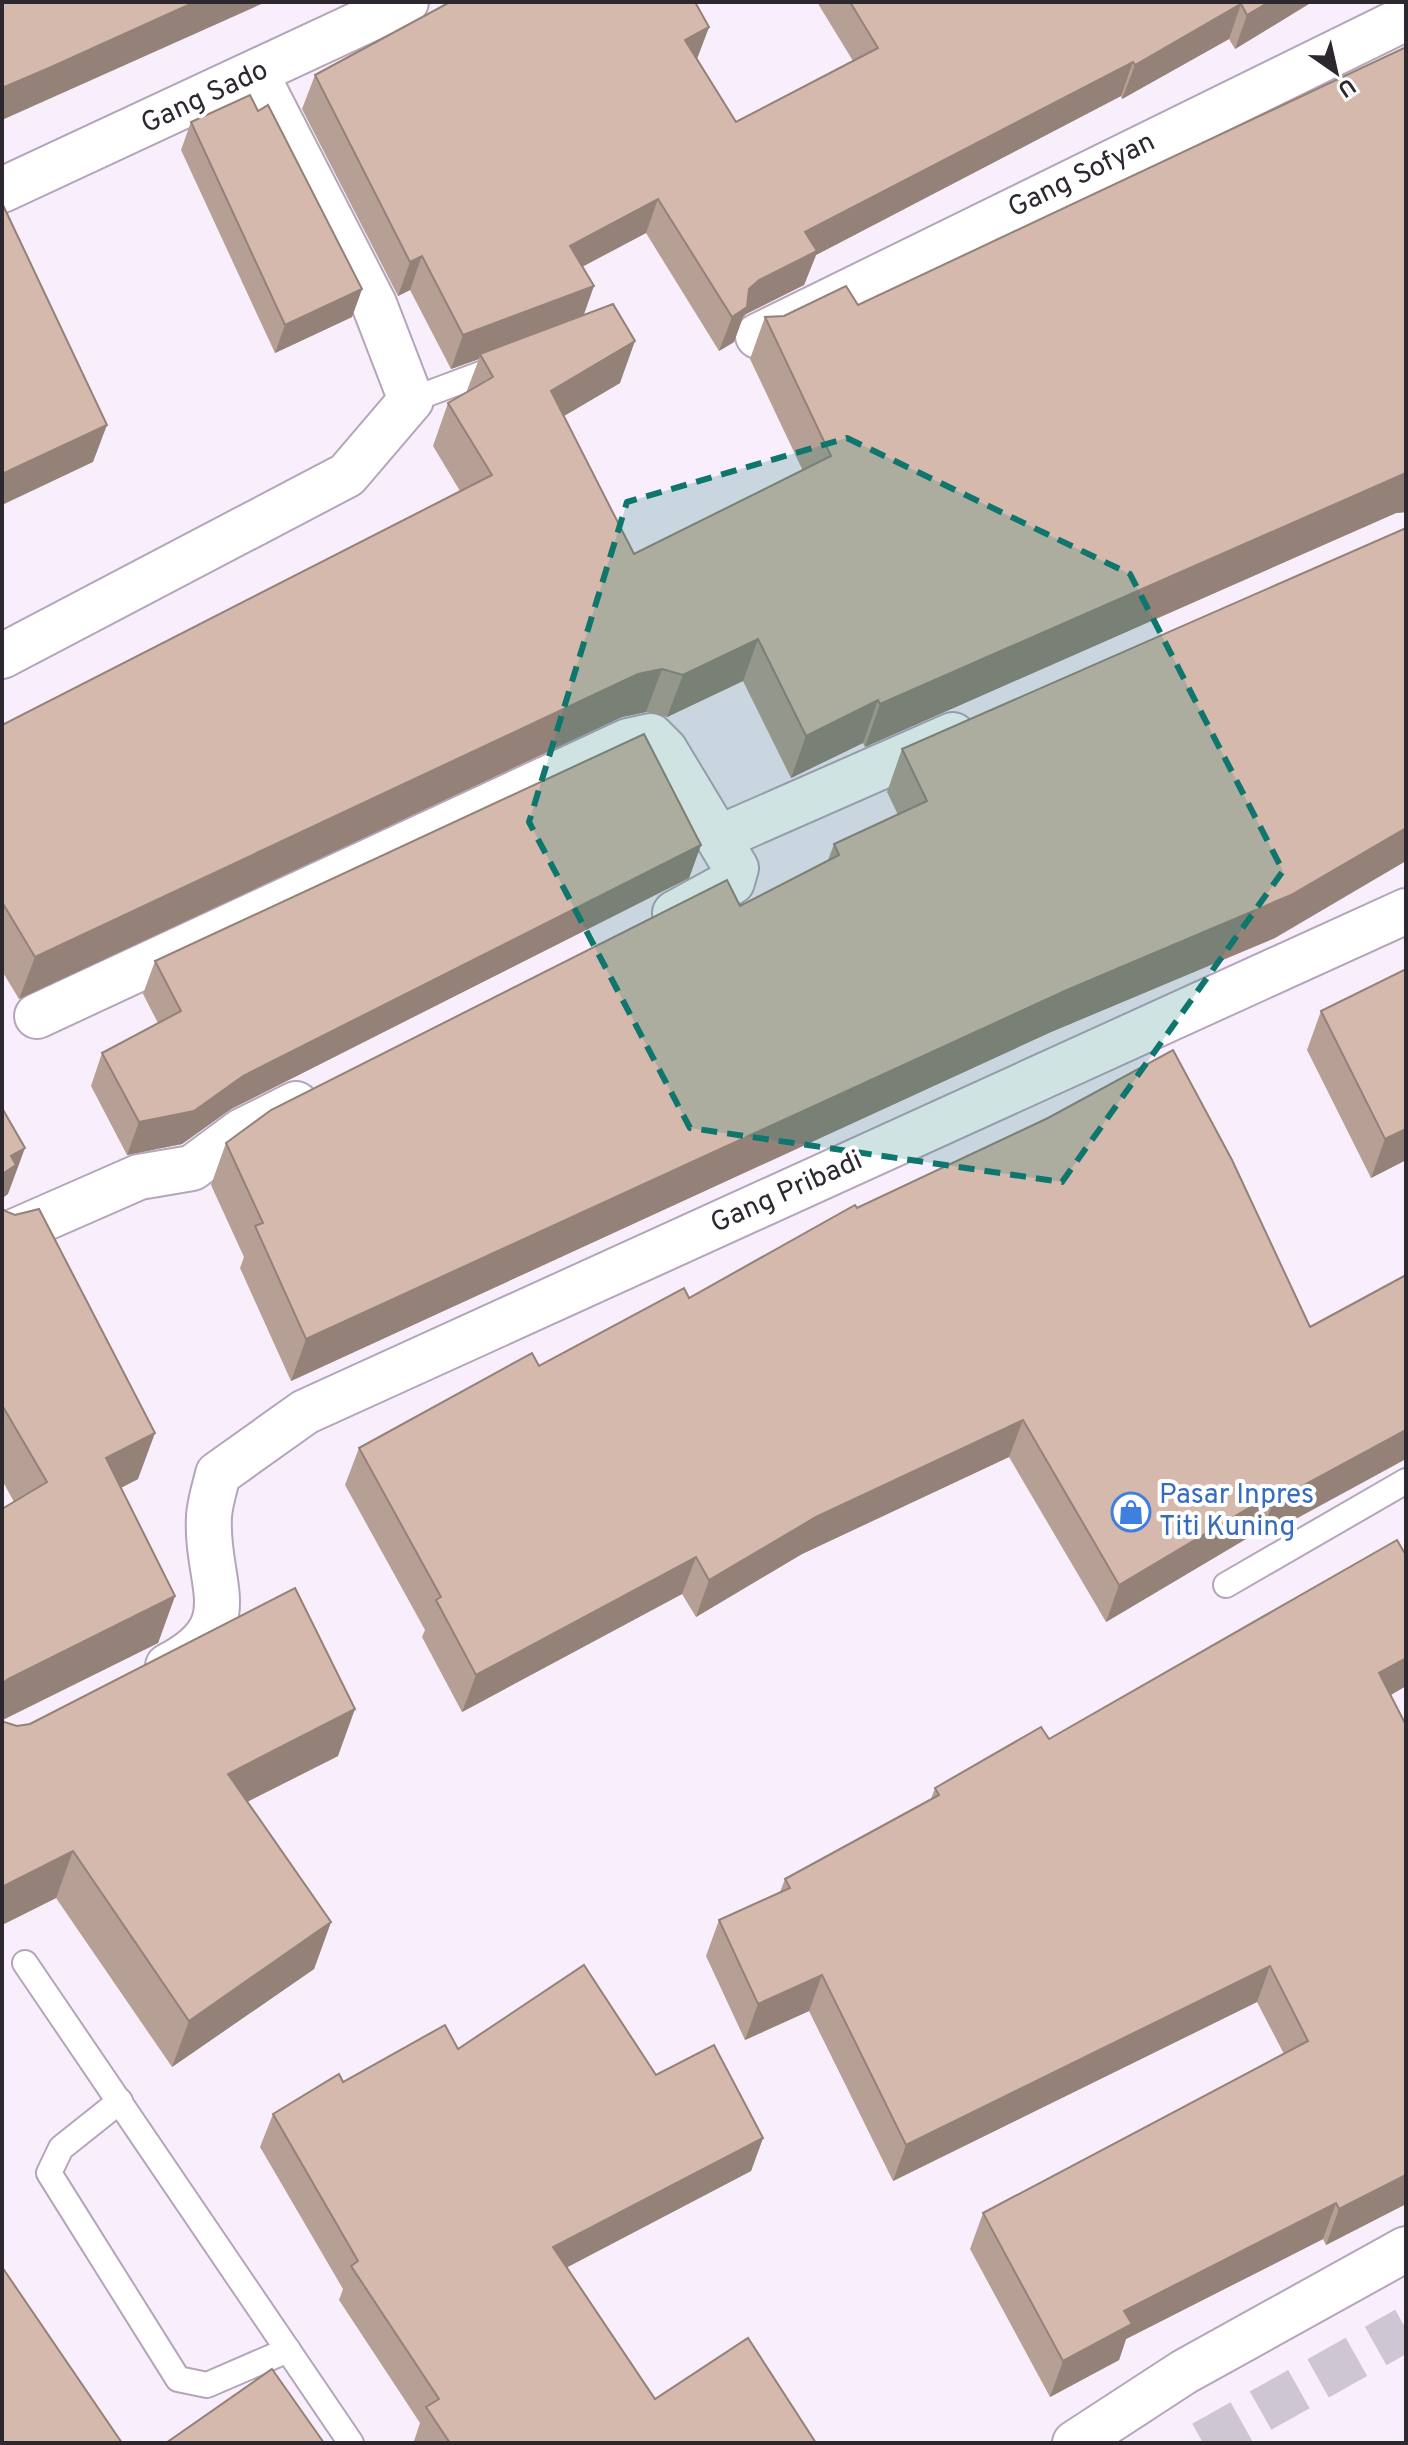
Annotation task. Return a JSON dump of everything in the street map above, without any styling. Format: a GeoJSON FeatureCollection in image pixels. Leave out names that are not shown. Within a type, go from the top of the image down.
{"type":"FeatureCollection","features":[{"type":"Feature","properties":{"kind":"main road","name":"Gang Sado"},"geometry":{"type":"LineString","coordinates":[[2,190],[406,2]]}},
{"type":"Feature","properties":{"kind":"main road","name":"Gang Sofyan"},"geometry":{"type":"LineString","coordinates":[[758,336],[1406,18]]}},
{"type":"Feature","properties":{"kind":"main road"},"geometry":{"type":"LineString","coordinates":[[2,656],[347,475],[411,400],[374,304],[256,74]]}},
{"type":"Feature","properties":{"kind":"main road"},"geometry":{"type":"LineString","coordinates":[[721,837],[983,722]]}},
{"type":"Feature","properties":{"kind":"main road"},"geometry":{"type":"LineString","coordinates":[[37,1016],[628,741],[651,736],[665,750],[721,837],[736,868],[732,882],[633,934]]}},
{"type":"Feature","properties":{"kind":"main road","name":"Gang Pribadi"},"geometry":{"type":"LineString","coordinates":[[128,1686],[189,1655],[211,1635],[217,1608],[209,1517],[218,1474],[305,1412],[1406,911]]}},
{"type":"Feature","properties":{"kind":"main road"},"geometry":{"type":"LineString","coordinates":[[2,1237],[139,1177],[192,1168],[242,1131],[326,1089]]}},
{"type":"Feature","properties":{"kind":"main road"},"geometry":{"type":"LineString","coordinates":[[1075,2443],[1184,2372],[1406,2249]]}},
{"type":"Feature","properties":{"kind":"lane"},"geometry":{"type":"LineString","coordinates":[[411,400],[526,357]]}},
{"type":"Feature","properties":{"kind":"lane"},"geometry":{"type":"LineString","coordinates":[[1226,1585],[1406,1481]]}},
{"type":"Feature","properties":{"kind":"lane"},"geometry":{"type":"LineString","coordinates":[[25,1963],[351,2443]]}},
{"type":"Feature","properties":{"kind":"lane"},"geometry":{"type":"LineString","coordinates":[[120,2101],[61,2148],[49,2173],[178,2379],[207,2385],[288,2350]]}},
{"type":"Feature","properties":{"kind":"highlighted area"},"geometry":{"type":"Polygon","coordinates":[[[847,438],[1130,574],[1283,871],[1062,1182],[690,1128],[529,822],[627,502],[847,438]]]}},
{"type":"Feature","properties":{"kind":"building"},"geometry":{"type":"Polygon","coordinates":[[[2,2],[195,2],[2,88],[2,2]]]}},
{"type":"Feature","properties":{"kind":"building"},"geometry":{"type":"Polygon","coordinates":[[[450,2],[695,2],[709,27],[685,40],[736,122],[878,48],[850,2],[1269,2],[1247,15],[1241,4],[1135,65],[1133,62],[805,232],[817,251],[759,280],[749,289],[747,307],[732,317],[658,199],[570,246],[594,286],[463,335],[422,256],[410,262],[315,75],[450,2]]]}},
{"type":"Feature","properties":{"kind":"building"},"geometry":{"type":"Polygon","coordinates":[[[1406,47],[1406,473],[880,704],[878,700],[806,736],[758,639],[683,675],[662,669],[638,674],[35,957],[2,902],[2,725],[492,475],[448,403],[493,377],[480,354],[613,304],[635,341],[551,391],[634,554],[831,456],[765,317],[784,316],[846,286],[858,305],[1406,47]]]}},
{"type":"Feature","properties":{"kind":"building"},"geometry":{"type":"Polygon","coordinates":[[[250,95],[258,111],[268,105],[362,289],[285,325],[191,122],[250,95]]]}},
{"type":"Feature","properties":{"kind":"building"},"geometry":{"type":"Polygon","coordinates":[[[2,203],[107,425],[2,474],[2,203]]]}},
{"type":"Feature","properties":{"kind":"building"},"geometry":{"type":"Polygon","coordinates":[[[1406,528],[1406,828],[1291,895],[1067,990],[306,1339],[255,1226],[263,1223],[226,1143],[271,1110],[727,880],[740,906],[839,855],[834,844],[927,801],[902,749],[1406,528]]]}},
{"type":"Feature","properties":{"kind":"building"},"geometry":{"type":"Polygon","coordinates":[[[644,734],[701,845],[243,1076],[194,1111],[139,1122],[102,1053],[181,1011],[155,961],[644,734]]]}},
{"type":"Feature","properties":{"kind":"building"},"geometry":{"type":"Polygon","coordinates":[[[1406,969],[1406,1129],[1385,1139],[1321,1011],[1406,969]]]}},
{"type":"Feature","properties":{"kind":"building"},"geometry":{"type":"Polygon","coordinates":[[[1173,1050],[1232,1160],[1310,1327],[1406,1275],[1406,1430],[1273,1502],[1269,1496],[1119,1585],[1023,1420],[816,1517],[709,1580],[696,1557],[476,1675],[436,1600],[441,1597],[359,1448],[532,1353],[539,1366],[684,1288],[689,1298],[855,1205],[857,1208],[1048,1118],[1173,1050]]]}},
{"type":"Feature","properties":{"kind":"building"},"geometry":{"type":"Polygon","coordinates":[[[2,1108],[25,1148],[11,1156],[16,1165],[2,1174],[2,1108]]]}},
{"type":"Feature","properties":{"kind":"building"},"geometry":{"type":"Polygon","coordinates":[[[2,1208],[15,1215],[39,1209],[155,1433],[106,1458],[175,1596],[2,1684],[2,1509],[47,1482],[2,1405],[2,1208]]]}},
{"type":"Feature","properties":{"kind":"building"},"geometry":{"type":"Polygon","coordinates":[[[1397,1540],[1406,1551],[1406,1658],[1379,1673],[1406,1725],[1406,2175],[1339,2209],[1336,2203],[1124,2311],[1132,2324],[1063,2361],[983,2213],[1308,2041],[1270,1966],[906,2145],[822,1975],[758,2004],[719,1920],[790,1888],[785,1879],[939,1795],[935,1788],[1041,1727],[1049,1739],[1397,1540]]]}},
{"type":"Feature","properties":{"kind":"building"},"geometry":{"type":"Polygon","coordinates":[[[295,1588],[355,1709],[228,1774],[331,1922],[189,2021],[73,1851],[2,1887],[2,1719],[17,1726],[30,1724],[295,1588]]]}},
{"type":"Feature","properties":{"kind":"building"},"geometry":{"type":"Polygon","coordinates":[[[584,1965],[656,2075],[714,2045],[763,2138],[553,2247],[655,2399],[748,2338],[816,2443],[450,2443],[426,2407],[439,2399],[351,2266],[358,2261],[273,2114],[339,2074],[343,2082],[445,2025],[458,2049],[584,1965]]]}},
{"type":"Feature","properties":{"kind":"building"},"geometry":{"type":"Polygon","coordinates":[[[2,2267],[122,2443],[2,2443],[2,2267]]]}},
{"type":"Feature","properties":{"kind":"building"},"geometry":{"type":"Polygon","coordinates":[[[272,2369],[324,2443],[166,2443],[272,2369]]]}},
{"type":"Feature","properties":{"kind":"tunnel"},"geometry":{"type":"LineString","coordinates":[[1203,2443],[1406,2329]]}},
{"type":"Feature","properties":{"kind":"place","name":"Pasar Inpres Titi Kuning"},"geometry":{"type":"Point","coordinates":[1131,1512]}}]}
